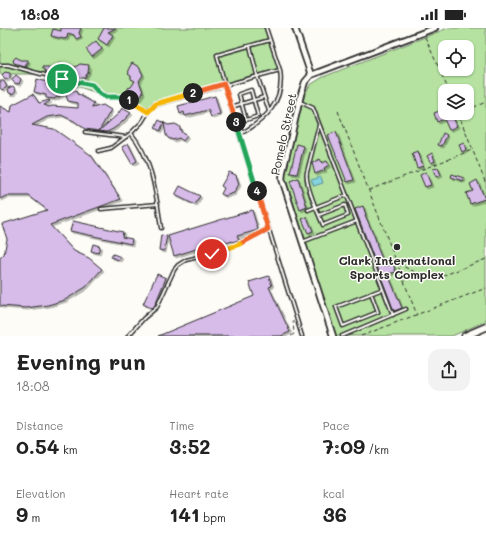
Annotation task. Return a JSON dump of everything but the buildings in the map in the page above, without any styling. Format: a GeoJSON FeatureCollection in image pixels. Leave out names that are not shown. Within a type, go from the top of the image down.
{"type":"FeatureCollection","features":[{"type":"Feature","properties":{"kind":"main road"},"geometry":{"type":"LineString","coordinates":[[465,336],[486,327]]}},
{"type":"Feature","properties":{"kind":"street"},"geometry":{"type":"LineString","coordinates":[[295,28],[310,75],[435,28]]}},
{"type":"Feature","properties":{"kind":"street","name":"Pomelo Street"},"geometry":{"type":"LineString","coordinates":[[310,75],[305,82],[282,179],[333,336]]}},
{"type":"Feature","properties":{"kind":"lane"},"geometry":{"type":"LineString","coordinates":[[240,134],[262,120],[275,103],[280,92],[280,70],[266,28]]}},
{"type":"Feature","properties":{"kind":"lane"},"geometry":{"type":"LineString","coordinates":[[270,40],[217,55],[231,108],[302,336]]}},
{"type":"Feature","properties":{"kind":"lane"},"geometry":{"type":"LineString","coordinates":[[250,46],[257,75],[269,112]]}},
{"type":"Feature","properties":{"kind":"lane"},"geometry":{"type":"LineString","coordinates":[[0,65],[8,64],[41,74],[92,85],[100,94],[106,97],[123,97],[148,112]]}},
{"type":"Feature","properties":{"kind":"lane"},"geometry":{"type":"LineString","coordinates":[[98,151],[111,148],[126,137],[142,122],[148,112],[156,104],[224,84],[280,70]]}},
{"type":"Feature","properties":{"kind":"lane"},"geometry":{"type":"LineString","coordinates":[[251,90],[254,100],[258,116],[246,120],[239,94],[251,90]]}},
{"type":"Feature","properties":{"kind":"lane"},"geometry":{"type":"LineString","coordinates":[[231,108],[264,97]]}},
{"type":"Feature","properties":{"kind":"lane"},"geometry":{"type":"LineString","coordinates":[[300,102],[313,107],[393,315]]}},
{"type":"Feature","properties":{"kind":"lane"},"geometry":{"type":"LineString","coordinates":[[319,124],[306,176],[316,207],[319,215],[323,225],[348,215],[345,206],[319,215]]}},
{"type":"Feature","properties":{"kind":"lane"},"geometry":{"type":"LineString","coordinates":[[86,132],[126,137]]}},
{"type":"Feature","properties":{"kind":"lane"},"geometry":{"type":"LineString","coordinates":[[130,133],[139,144],[150,168],[154,182],[161,228]]}},
{"type":"Feature","properties":{"kind":"lane"},"geometry":{"type":"LineString","coordinates":[[308,210],[347,195]]}},
{"type":"Feature","properties":{"kind":"lane"},"geometry":{"type":"LineString","coordinates":[[101,209],[158,204]]}},
{"type":"Feature","properties":{"kind":"lane"},"geometry":{"type":"LineString","coordinates":[[302,242],[357,221]]}},
{"type":"Feature","properties":{"kind":"lane"},"geometry":{"type":"LineString","coordinates":[[128,336],[144,318],[157,307],[178,265],[192,258],[219,252],[268,229]]}},
{"type":"Feature","properties":{"kind":"lane"},"geometry":{"type":"LineString","coordinates":[[371,293],[378,312],[343,326],[336,307],[371,293],[383,289]]}},
{"type":"Feature","properties":{"kind":"lane"},"geometry":{"type":"LineString","coordinates":[[342,336],[406,309]]}},
{"type":"Feature","properties":{"kind":"path"},"geometry":{"type":"LineString","coordinates":[[423,33],[446,84]]}},
{"type":"Feature","properties":{"kind":"path"},"geometry":{"type":"LineString","coordinates":[[474,107],[486,102]]}},
{"type":"Feature","properties":{"kind":"path"},"geometry":{"type":"LineString","coordinates":[[338,111],[417,315]]}},
{"type":"Feature","properties":{"kind":"path"},"geometry":{"type":"LineString","coordinates":[[461,120],[486,184]]}},
{"type":"Feature","properties":{"kind":"path"},"geometry":{"type":"LineString","coordinates":[[368,190],[472,150]]}},
{"type":"Feature","properties":{"kind":"path"},"geometry":{"type":"LineString","coordinates":[[397,264],[432,280],[486,259]]}},
{"type":"Feature","properties":{"kind":"path"},"geometry":{"type":"LineString","coordinates":[[361,336],[486,288]]}},
{"type":"Feature","properties":{"kind":"path"},"geometry":{"type":"LineString","coordinates":[[291,336],[294,334],[294,312]]}},
{"type":"Feature","properties":{"kind":"green space"},"geometry":{"type":"Polygon","coordinates":[[[0,28],[267,28],[280,70],[150,109],[41,74],[0,74],[0,28]]]}},
{"type":"Feature","properties":{"kind":"green space","name":"Clark International Sports Complex"},"geometry":{"type":"Polygon","coordinates":[[[448,28],[486,28],[486,321],[452,336],[335,336],[284,173],[305,94],[310,85],[323,77],[448,28]]]}},
{"type":"Feature","properties":{"kind":"water"},"geometry":{"type":"Polygon","coordinates":[[[321,177],[323,183],[314,186],[311,180],[321,177]]]}},
{"type":"Feature","properties":{"kind":"place","name":"Clark International Sports Complex"},"geometry":{"type":"Point","coordinates":[397,247]}},
{"type":"Feature","properties":{"kind":"route"},"geometry":{"type":"LineString","coordinates":[[62,79],[92,85],[100,94],[106,97],[123,97],[148,112],[156,104],[224,84],[268,229],[231,248],[212,254]]}}]}
